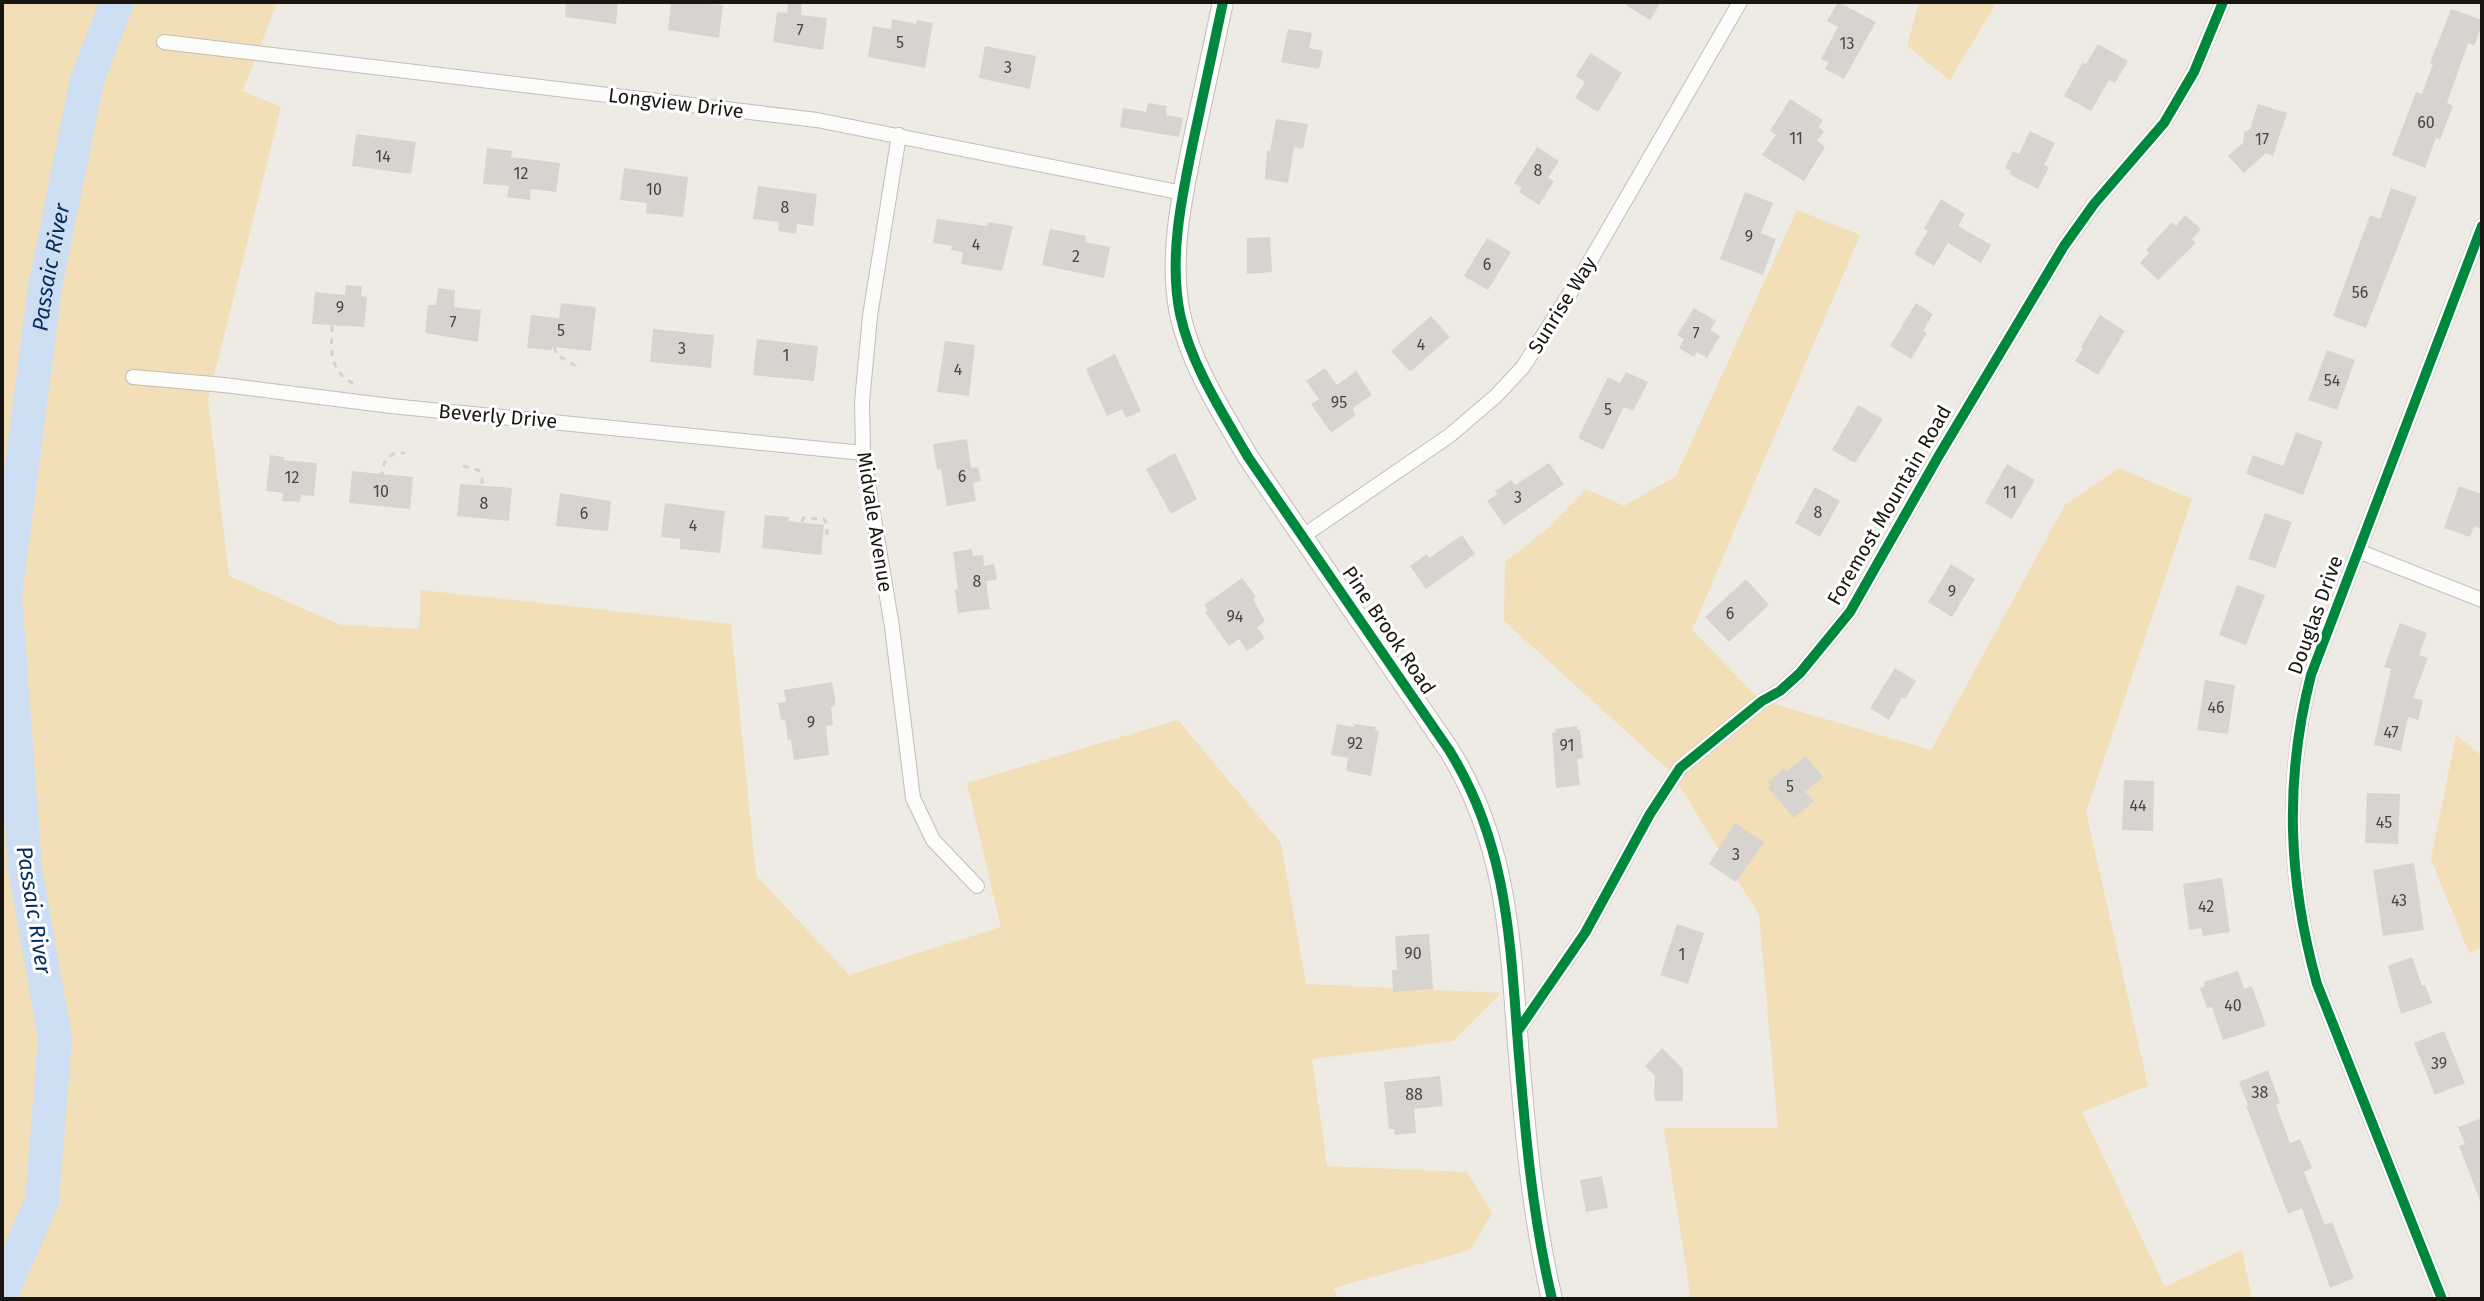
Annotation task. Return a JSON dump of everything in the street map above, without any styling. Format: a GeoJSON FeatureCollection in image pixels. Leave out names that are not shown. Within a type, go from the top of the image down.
{"type":"FeatureCollection","features":[{"type":"Feature","properties":{"kind":"street","name":"Pine Brook Road"},"geometry":{"type":"LineString","coordinates":[[1223,2],[1183,193],[1178,237],[1177,289],[1188,340],[1248,457],[1449,750],[1477,801],[1501,876],[1510,928],[1531,1190],[1552,1299]]}},
{"type":"Feature","properties":{"kind":"street","name":"Sunrise Way"},"geometry":{"type":"LineString","coordinates":[[1303,536],[1449,436],[1496,396],[1523,367],[1586,268],[1740,2]]}},
{"type":"Feature","properties":{"kind":"street","name":"Foremost Mountain Road"},"geometry":{"type":"LineString","coordinates":[[1517,1032],[1585,933],[1650,814],[1680,768],[1800,673],[1850,612],[1945,443],[2064,246],[2094,204],[2164,123],[2194,72],[2223,2]]}},
{"type":"Feature","properties":{"kind":"street","name":"Longview Drive"},"geometry":{"type":"LineString","coordinates":[[164,42],[817,120],[1183,193]]}},
{"type":"Feature","properties":{"kind":"street","name":"Midvale Avenue"},"geometry":{"type":"LineString","coordinates":[[899,135],[870,316],[862,402],[863,453],[892,627],[913,798],[933,840],[977,886]]}},
{"type":"Feature","properties":{"kind":"street","name":"Douglas Drive"},"geometry":{"type":"LineString","coordinates":[[2442,1299],[2317,984],[2296,894],[2292,839],[2293,787],[2304,702],[2311,675],[2482,226]]}},
{"type":"Feature","properties":{"kind":"street","name":"Beverly Drive"},"geometry":{"type":"LineString","coordinates":[[133,377],[863,453]]}},
{"type":"Feature","properties":{"kind":"street"},"geometry":{"type":"LineString","coordinates":[[2358,551],[2482,600]]}},
{"type":"Feature","properties":{"kind":"path"},"geometry":{"type":"LineString","coordinates":[[332,326],[333,363],[346,380],[355,384]]}},
{"type":"Feature","properties":{"kind":"path"},"geometry":{"type":"LineString","coordinates":[[554,347],[557,355],[576,366]]}},
{"type":"Feature","properties":{"kind":"path"},"geometry":{"type":"LineString","coordinates":[[382,478],[383,464],[388,455],[405,453]]}},
{"type":"Feature","properties":{"kind":"path"},"geometry":{"type":"LineString","coordinates":[[463,466],[478,470],[482,488]]}},
{"type":"Feature","properties":{"kind":"path"},"geometry":{"type":"LineString","coordinates":[[802,522],[803,518],[824,519],[827,535]]}},
{"type":"Feature","properties":{"kind":"shaded area"},"geometry":{"type":"Polygon","coordinates":[[[2,2],[277,2],[243,91],[281,107],[208,400],[229,576],[341,625],[419,629],[421,590],[731,624],[756,875],[849,975],[1001,927],[967,783],[1178,720],[1281,843],[1306,984],[1501,993],[1453,1041],[1312,1059],[1327,1166],[1467,1172],[1492,1213],[1470,1250],[1334,1288],[1338,1299],[2,1299],[2,2]]]}},
{"type":"Feature","properties":{"kind":"shaded area"},"geometry":{"type":"Polygon","coordinates":[[[1919,2],[1997,2],[1950,80],[1907,46],[1919,2]]]}},
{"type":"Feature","properties":{"kind":"shaded area"},"geometry":{"type":"Polygon","coordinates":[[[1797,210],[1860,235],[1692,630],[1760,700],[1931,750],[2065,505],[2119,468],[2192,499],[2086,812],[2148,1086],[2082,1112],[2165,1287],[2242,1250],[2252,1299],[1691,1299],[1664,1128],[1778,1128],[1759,915],[1671,772],[1504,621],[1505,562],[1546,530],[1586,489],[1624,506],[1676,476],[1797,210]]]}},
{"type":"Feature","properties":{"kind":"shaded area"},"geometry":{"type":"Polygon","coordinates":[[[2456,735],[2482,756],[2482,947],[2469,953],[2431,859],[2456,735]]]}},
{"type":"Feature","properties":{"kind":"building"},"geometry":{"type":"Polygon","coordinates":[[[566,2],[618,2],[616,24],[565,17],[566,2]]]}},
{"type":"Feature","properties":{"kind":"building"},"geometry":{"type":"Polygon","coordinates":[[[671,2],[723,5],[719,38],[668,30],[671,2]]]}},
{"type":"Feature","properties":{"kind":"building"},"geometry":{"type":"Polygon","coordinates":[[[788,2],[802,2],[801,15],[827,18],[823,50],[773,42],[777,12],[787,13],[788,2]]]}},
{"type":"Feature","properties":{"kind":"building"},"geometry":{"type":"Polygon","coordinates":[[[1621,2],[1661,2],[1650,20],[1621,2]]]}},
{"type":"Feature","properties":{"kind":"building"},"geometry":{"type":"Polygon","coordinates":[[[1838,2],[1876,22],[1844,79],[1825,69],[1829,63],[1821,59],[1838,27],[1827,21],[1838,2]]]}},
{"type":"Feature","properties":{"kind":"building"},"geometry":{"type":"Polygon","coordinates":[[[2451,9],[2482,20],[2482,24],[2474,46],[2468,43],[2447,103],[2453,106],[2425,168],[2392,155],[2416,92],[2422,94],[2433,64],[2430,63],[2451,9]]]}},
{"type":"Feature","properties":{"kind":"building"},"geometry":{"type":"Polygon","coordinates":[[[892,19],[916,24],[917,20],[933,23],[925,68],[868,57],[873,26],[891,29],[892,19]]]}},
{"type":"Feature","properties":{"kind":"building"},"geometry":{"type":"Polygon","coordinates":[[[1288,29],[1312,33],[1309,48],[1323,51],[1319,69],[1281,62],[1288,29]]]}},
{"type":"Feature","properties":{"kind":"building"},"geometry":{"type":"Polygon","coordinates":[[[2098,44],[2128,61],[2115,83],[2109,80],[2091,111],[2064,96],[2083,62],[2086,64],[2098,44]]]}},
{"type":"Feature","properties":{"kind":"building"},"geometry":{"type":"Polygon","coordinates":[[[985,46],[1036,56],[1030,89],[979,78],[985,46]]]}},
{"type":"Feature","properties":{"kind":"building"},"geometry":{"type":"Polygon","coordinates":[[[1590,53],[1622,73],[1598,112],[1575,98],[1585,82],[1576,76],[1590,53]]]}},
{"type":"Feature","properties":{"kind":"building"},"geometry":{"type":"Polygon","coordinates":[[[1790,99],[1823,120],[1819,127],[1824,131],[1817,141],[1825,147],[1804,181],[1762,155],[1776,135],[1770,131],[1790,99]]]}},
{"type":"Feature","properties":{"kind":"building"},"geometry":{"type":"Polygon","coordinates":[[[1148,103],[1167,106],[1166,115],[1183,118],[1179,137],[1120,127],[1123,108],[1146,112],[1148,103]]]}},
{"type":"Feature","properties":{"kind":"building"},"geometry":{"type":"Polygon","coordinates":[[[2258,104],[2287,113],[2273,156],[2266,153],[2244,173],[2228,156],[2243,143],[2244,132],[2250,129],[2258,104]]]}},
{"type":"Feature","properties":{"kind":"building"},"geometry":{"type":"Polygon","coordinates":[[[1276,119],[1308,124],[1303,149],[1294,147],[1288,183],[1265,179],[1267,150],[1270,151],[1276,119]]]}},
{"type":"Feature","properties":{"kind":"building"},"geometry":{"type":"Polygon","coordinates":[[[2030,131],[2055,143],[2044,165],[2049,167],[2038,189],[2009,174],[2011,171],[2005,168],[2013,151],[2019,154],[2030,131]]]}},
{"type":"Feature","properties":{"kind":"building"},"geometry":{"type":"Polygon","coordinates":[[[356,134],[416,142],[411,174],[352,166],[356,134]]]}},
{"type":"Feature","properties":{"kind":"building"},"geometry":{"type":"Polygon","coordinates":[[[1537,147],[1559,161],[1548,178],[1554,181],[1539,205],[1519,192],[1522,188],[1514,183],[1537,147]]]}},
{"type":"Feature","properties":{"kind":"building"},"geometry":{"type":"Polygon","coordinates":[[[487,148],[512,151],[511,157],[560,163],[556,192],[531,189],[530,200],[507,197],[509,186],[483,184],[487,148]]]}},
{"type":"Feature","properties":{"kind":"building"},"geometry":{"type":"Polygon","coordinates":[[[624,168],[688,177],[683,217],[646,213],[647,203],[620,200],[624,168]]]}},
{"type":"Feature","properties":{"kind":"building"},"geometry":{"type":"Polygon","coordinates":[[[758,186],[817,194],[813,226],[797,224],[796,234],[778,231],[779,222],[753,219],[758,186]]]}},
{"type":"Feature","properties":{"kind":"building"},"geometry":{"type":"Polygon","coordinates":[[[2391,188],[2417,197],[2366,328],[2333,316],[2370,215],[2380,219],[2391,188]]]}},
{"type":"Feature","properties":{"kind":"building"},"geometry":{"type":"Polygon","coordinates":[[[1745,192],[1773,203],[1761,233],[1776,239],[1763,275],[1720,259],[1745,192]]]}},
{"type":"Feature","properties":{"kind":"building"},"geometry":{"type":"Polygon","coordinates":[[[1941,199],[1965,214],[1958,226],[1991,245],[1981,263],[1948,243],[1934,266],[1914,254],[1928,231],[1924,228],[1941,199]]]}},
{"type":"Feature","properties":{"kind":"building"},"geometry":{"type":"Polygon","coordinates":[[[2185,215],[2201,229],[2192,239],[2196,243],[2158,280],[2140,263],[2149,253],[2146,250],[2172,222],[2176,226],[2185,215]]]}},
{"type":"Feature","properties":{"kind":"building"},"geometry":{"type":"Polygon","coordinates":[[[937,219],[1013,226],[1002,271],[961,264],[963,252],[951,250],[952,246],[933,243],[937,219]]]}},
{"type":"Feature","properties":{"kind":"building"},"geometry":{"type":"Polygon","coordinates":[[[1050,229],[1086,236],[1085,242],[1110,247],[1104,278],[1042,265],[1050,229]]]}},
{"type":"Feature","properties":{"kind":"building"},"geometry":{"type":"Polygon","coordinates":[[[1270,237],[1272,272],[1247,274],[1247,238],[1270,237]]]}},
{"type":"Feature","properties":{"kind":"building"},"geometry":{"type":"Polygon","coordinates":[[[1487,238],[1511,252],[1488,290],[1464,276],[1487,238]]]}},
{"type":"Feature","properties":{"kind":"building"},"geometry":{"type":"Polygon","coordinates":[[[346,285],[362,286],[361,296],[367,297],[364,327],[312,324],[315,292],[345,295],[346,285]]]}},
{"type":"Feature","properties":{"kind":"building"},"geometry":{"type":"Polygon","coordinates":[[[438,288],[455,290],[454,307],[481,310],[478,342],[425,333],[428,305],[436,305],[438,288]]]}},
{"type":"Feature","properties":{"kind":"building"},"geometry":{"type":"Polygon","coordinates":[[[561,303],[596,307],[591,351],[527,348],[531,315],[559,318],[561,303]]]}},
{"type":"Feature","properties":{"kind":"building"},"geometry":{"type":"Polygon","coordinates":[[[1916,303],[1933,314],[1923,331],[1927,333],[1911,359],[1890,346],[1916,303]]]}},
{"type":"Feature","properties":{"kind":"building"},"geometry":{"type":"Polygon","coordinates":[[[1694,308],[1716,321],[1710,330],[1720,336],[1707,358],[1697,352],[1694,357],[1679,348],[1684,339],[1677,335],[1694,308]]]}},
{"type":"Feature","properties":{"kind":"building"},"geometry":{"type":"Polygon","coordinates":[[[2100,315],[2125,331],[2098,375],[2075,361],[2100,315]]]}},
{"type":"Feature","properties":{"kind":"building"},"geometry":{"type":"Polygon","coordinates":[[[1431,316],[1450,337],[1410,372],[1391,351],[1431,316]]]}},
{"type":"Feature","properties":{"kind":"building"},"geometry":{"type":"Polygon","coordinates":[[[653,329],[714,335],[711,368],[650,362],[653,329]]]}},
{"type":"Feature","properties":{"kind":"building"},"geometry":{"type":"Polygon","coordinates":[[[757,339],[818,346],[814,381],[753,375],[757,339]]]}},
{"type":"Feature","properties":{"kind":"building"},"geometry":{"type":"Polygon","coordinates":[[[945,341],[975,345],[969,396],[937,392],[945,341]]]}},
{"type":"Feature","properties":{"kind":"building"},"geometry":{"type":"Polygon","coordinates":[[[2327,350],[2355,360],[2337,410],[2308,400],[2327,350]]]}},
{"type":"Feature","properties":{"kind":"building"},"geometry":{"type":"Polygon","coordinates":[[[1115,354],[1141,411],[1126,418],[1122,409],[1107,416],[1086,369],[1115,354]]]}},
{"type":"Feature","properties":{"kind":"building"},"geometry":{"type":"Polygon","coordinates":[[[1325,368],[1337,385],[1356,371],[1372,395],[1354,407],[1356,415],[1331,433],[1311,404],[1319,399],[1306,381],[1325,368]]]}},
{"type":"Feature","properties":{"kind":"building"},"geometry":{"type":"Polygon","coordinates":[[[1626,372],[1648,382],[1633,411],[1624,407],[1603,450],[1578,438],[1608,377],[1620,383],[1626,372]]]}},
{"type":"Feature","properties":{"kind":"building"},"geometry":{"type":"Polygon","coordinates":[[[1858,405],[1883,419],[1855,463],[1832,450],[1858,405]]]}},
{"type":"Feature","properties":{"kind":"building"},"geometry":{"type":"Polygon","coordinates":[[[2296,432],[2323,442],[2303,495],[2246,474],[2253,455],[2283,466],[2296,432]]]}},
{"type":"Feature","properties":{"kind":"building"},"geometry":{"type":"Polygon","coordinates":[[[967,439],[971,468],[978,467],[981,481],[973,483],[976,501],[947,506],[933,444],[967,439]]]}},
{"type":"Feature","properties":{"kind":"building"},"geometry":{"type":"Polygon","coordinates":[[[1175,453],[1197,499],[1171,514],[1146,469],[1175,453]]]}},
{"type":"Feature","properties":{"kind":"building"},"geometry":{"type":"Polygon","coordinates":[[[270,455],[284,457],[284,460],[317,463],[314,496],[301,495],[300,502],[282,501],[283,493],[266,491],[270,455]]]}},
{"type":"Feature","properties":{"kind":"building"},"geometry":{"type":"Polygon","coordinates":[[[1549,463],[1564,484],[1504,525],[1487,501],[1511,480],[1515,485],[1549,463]]]}},
{"type":"Feature","properties":{"kind":"building"},"geometry":{"type":"Polygon","coordinates":[[[2007,464],[2035,480],[2012,519],[1985,503],[2007,464]]]}},
{"type":"Feature","properties":{"kind":"building"},"geometry":{"type":"Polygon","coordinates":[[[352,471],[413,477],[410,509],[349,503],[352,471]]]}},
{"type":"Feature","properties":{"kind":"building"},"geometry":{"type":"Polygon","coordinates":[[[460,484],[512,488],[509,521],[457,516],[460,484]]]}},
{"type":"Feature","properties":{"kind":"building"},"geometry":{"type":"Polygon","coordinates":[[[2459,486],[2482,494],[2482,529],[2474,526],[2470,537],[2444,528],[2459,486]]]}},
{"type":"Feature","properties":{"kind":"building"},"geometry":{"type":"Polygon","coordinates":[[[1815,487],[1840,501],[1820,537],[1795,523],[1815,487]]]}},
{"type":"Feature","properties":{"kind":"building"},"geometry":{"type":"Polygon","coordinates":[[[560,493],[611,501],[608,531],[556,526],[560,493]]]}},
{"type":"Feature","properties":{"kind":"building"},"geometry":{"type":"Polygon","coordinates":[[[665,503],[725,511],[720,553],[680,549],[680,539],[661,537],[665,503]]]}},
{"type":"Feature","properties":{"kind":"building"},"geometry":{"type":"Polygon","coordinates":[[[2265,513],[2292,522],[2275,568],[2248,559],[2265,513]]]}},
{"type":"Feature","properties":{"kind":"building"},"geometry":{"type":"Polygon","coordinates":[[[765,515],[824,525],[821,555],[762,548],[765,515]]]}},
{"type":"Feature","properties":{"kind":"building"},"geometry":{"type":"Polygon","coordinates":[[[1462,535],[1475,554],[1426,589],[1410,566],[1427,554],[1429,558],[1462,535]]]}},
{"type":"Feature","properties":{"kind":"building"},"geometry":{"type":"Polygon","coordinates":[[[972,549],[973,556],[983,555],[984,566],[994,564],[997,580],[986,581],[990,609],[958,613],[953,552],[972,549]]]}},
{"type":"Feature","properties":{"kind":"building"},"geometry":{"type":"Polygon","coordinates":[[[1951,564],[1975,579],[1952,617],[1928,602],[1951,564]]]}},
{"type":"Feature","properties":{"kind":"building"},"geometry":{"type":"Polygon","coordinates":[[[1242,578],[1256,597],[1253,599],[1265,621],[1257,627],[1265,638],[1247,651],[1239,639],[1229,646],[1205,612],[1208,610],[1204,605],[1242,578]]]}},
{"type":"Feature","properties":{"kind":"building"},"geometry":{"type":"Polygon","coordinates":[[[1746,579],[1769,605],[1729,642],[1705,617],[1746,579]]]}},
{"type":"Feature","properties":{"kind":"building"},"geometry":{"type":"Polygon","coordinates":[[[2237,585],[2265,595],[2246,645],[2219,635],[2237,585]]]}},
{"type":"Feature","properties":{"kind":"building"},"geometry":{"type":"Polygon","coordinates":[[[2400,623],[2427,633],[2419,655],[2428,658],[2413,698],[2423,700],[2418,720],[2408,717],[2401,751],[2374,745],[2391,669],[2384,667],[2400,623]]]}},
{"type":"Feature","properties":{"kind":"building"},"geometry":{"type":"Polygon","coordinates":[[[1895,668],[1916,681],[1905,699],[1902,697],[1889,720],[1870,708],[1895,668]]]}},
{"type":"Feature","properties":{"kind":"building"},"geometry":{"type":"Polygon","coordinates":[[[2205,680],[2235,685],[2228,734],[2197,730],[2205,680]]]}},
{"type":"Feature","properties":{"kind":"building"},"geometry":{"type":"Polygon","coordinates":[[[832,682],[835,699],[835,706],[831,707],[833,725],[826,726],[829,755],[794,760],[791,740],[788,741],[785,719],[781,720],[778,703],[786,702],[784,690],[832,682]]]}},
{"type":"Feature","properties":{"kind":"building"},"geometry":{"type":"Polygon","coordinates":[[[1337,724],[1376,727],[1375,730],[1379,731],[1371,776],[1346,771],[1348,758],[1331,755],[1337,724]]]}},
{"type":"Feature","properties":{"kind":"building"},"geometry":{"type":"Polygon","coordinates":[[[1577,726],[1583,758],[1577,759],[1580,785],[1556,788],[1552,733],[1556,732],[1555,729],[1577,726]]]}},
{"type":"Feature","properties":{"kind":"building"},"geometry":{"type":"Polygon","coordinates":[[[1805,756],[1823,777],[1805,792],[1814,801],[1794,818],[1768,788],[1771,785],[1768,782],[1805,756]]]}},
{"type":"Feature","properties":{"kind":"building"},"geometry":{"type":"Polygon","coordinates":[[[2124,780],[2154,781],[2153,831],[2122,830],[2124,780]]]}},
{"type":"Feature","properties":{"kind":"building"},"geometry":{"type":"Polygon","coordinates":[[[2367,793],[2400,794],[2398,844],[2365,843],[2367,793]]]}},
{"type":"Feature","properties":{"kind":"building"},"geometry":{"type":"Polygon","coordinates":[[[1735,823],[1764,842],[1736,882],[1709,864],[1735,823]]]}},
{"type":"Feature","properties":{"kind":"building"},"geometry":{"type":"Polygon","coordinates":[[[2414,863],[2424,930],[2383,936],[2373,870],[2414,863]]]}},
{"type":"Feature","properties":{"kind":"building"},"geometry":{"type":"Polygon","coordinates":[[[2222,878],[2230,932],[2203,936],[2201,928],[2189,930],[2183,884],[2222,878]]]}},
{"type":"Feature","properties":{"kind":"building"},"geometry":{"type":"Polygon","coordinates":[[[1677,924],[1704,933],[1688,984],[1660,975],[1677,924]]]}},
{"type":"Feature","properties":{"kind":"building"},"geometry":{"type":"Polygon","coordinates":[[[1429,934],[1433,989],[1393,992],[1392,970],[1397,970],[1395,936],[1429,934]]]}},
{"type":"Feature","properties":{"kind":"building"},"geometry":{"type":"Polygon","coordinates":[[[2412,957],[2432,1003],[2401,1014],[2388,966],[2412,957]]]}},
{"type":"Feature","properties":{"kind":"building"},"geometry":{"type":"Polygon","coordinates":[[[2238,971],[2244,989],[2252,986],[2266,1026],[2223,1040],[2212,1007],[2207,1008],[2200,988],[2205,986],[2204,982],[2238,971]]]}},
{"type":"Feature","properties":{"kind":"building"},"geometry":{"type":"Polygon","coordinates":[[[2444,1031],[2465,1083],[2435,1095],[2414,1043],[2444,1031]]]}},
{"type":"Feature","properties":{"kind":"building"},"geometry":{"type":"Polygon","coordinates":[[[1662,1048],[1683,1069],[1683,1101],[1656,1101],[1654,1096],[1655,1076],[1645,1066],[1662,1048]]]}},
{"type":"Feature","properties":{"kind":"building"},"geometry":{"type":"Polygon","coordinates":[[[2268,1070],[2280,1103],[2276,1105],[2290,1143],[2300,1139],[2312,1168],[2304,1172],[2325,1225],[2332,1222],[2354,1278],[2330,1288],[2302,1208],[2288,1214],[2239,1082],[2268,1070]]]}},
{"type":"Feature","properties":{"kind":"building"},"geometry":{"type":"Polygon","coordinates":[[[1440,1076],[1443,1106],[1414,1109],[1416,1133],[1395,1135],[1394,1129],[1389,1129],[1384,1082],[1440,1076]]]}},
{"type":"Feature","properties":{"kind":"building"},"geometry":{"type":"Polygon","coordinates":[[[2482,1118],[2481,1203],[2459,1146],[2465,1144],[2458,1127],[2482,1118]]]}},
{"type":"Feature","properties":{"kind":"building"},"geometry":{"type":"Polygon","coordinates":[[[1602,1176],[1608,1208],[1586,1212],[1580,1180],[1602,1176]]]}},
{"type":"Feature","properties":{"kind":"waterway","name":"Passaic River"},"geometry":{"type":"LineString","coordinates":[[2,1292],[42,1201],[55,1039],[25,868],[5,596],[45,287],[87,80],[117,2]]}},
{"type":"Feature","properties":{"kind":"cycle path"},"geometry":{"type":"LineString","coordinates":[[1223,2],[1178,223],[1176,269],[1180,314],[1199,370],[1248,457],[1449,750],[1483,820],[1494,856],[1508,929],[1530,1172],[1552,1299]]}},
{"type":"Feature","properties":{"kind":"cycle path"},"geometry":{"type":"LineString","coordinates":[[1517,1032],[1585,933],[1650,814],[1680,768],[1800,673],[1850,612],[2064,246],[2094,204],[2164,123],[2194,72],[2223,2]]}},
{"type":"Feature","properties":{"kind":"cycle path"},"geometry":{"type":"LineString","coordinates":[[2442,1299],[2317,984],[2307,945],[2295,868],[2293,792],[2296,753],[2311,675],[2482,226]]}}]}
